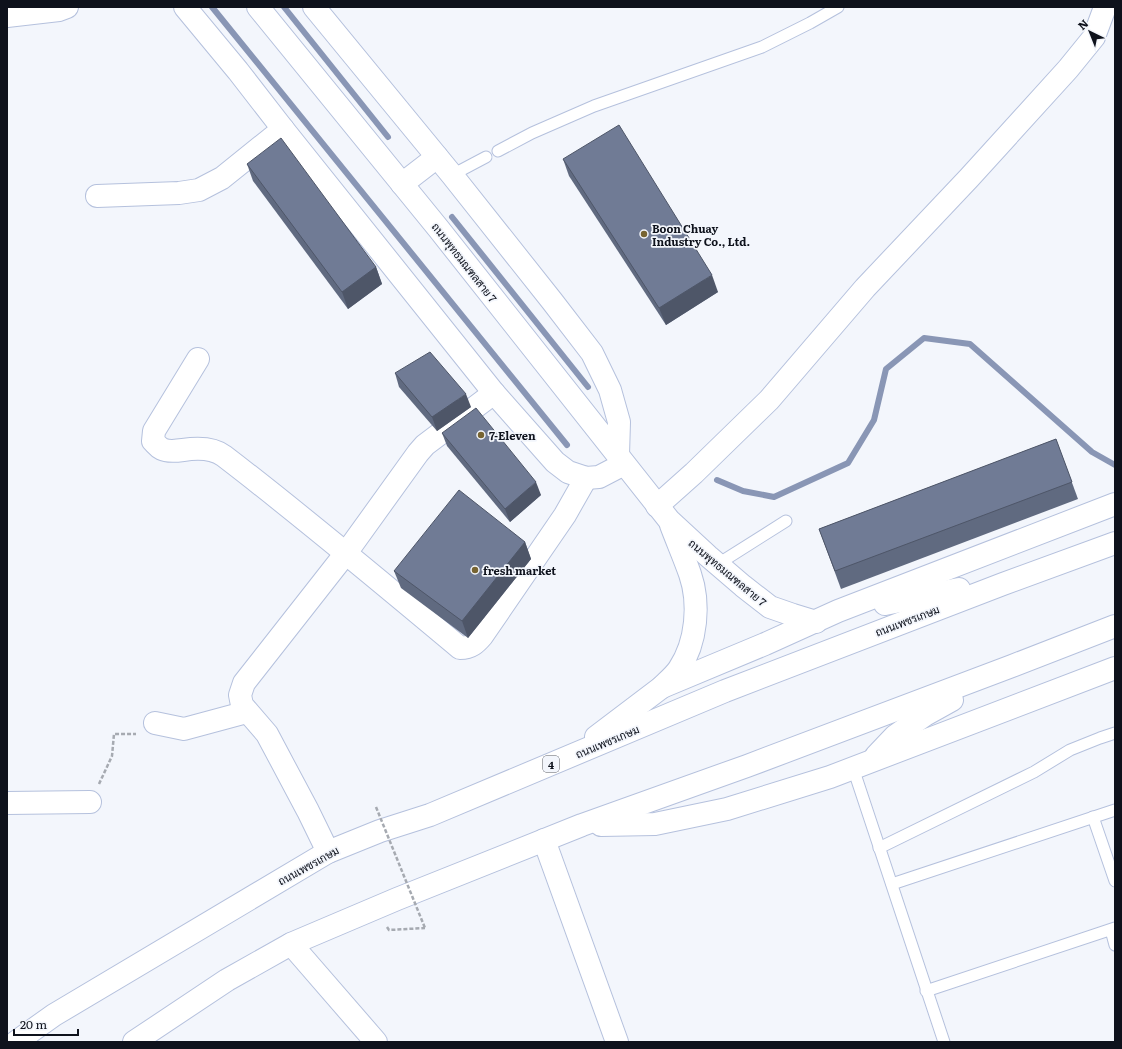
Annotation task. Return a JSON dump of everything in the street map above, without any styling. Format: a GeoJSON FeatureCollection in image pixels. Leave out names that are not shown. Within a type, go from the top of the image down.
{"type":"FeatureCollection","features":[{"type":"Feature","properties":{"kind":"main road"},"geometry":{"type":"LineString","coordinates":[[7,16],[59,10],[67,7]]}},
{"type":"Feature","properties":{"kind":"main road"},"geometry":{"type":"LineString","coordinates":[[185,7],[238,70],[283,129],[494,393],[555,462],[568,472],[586,478],[599,477],[621,459],[619,422],[610,390],[592,353],[452,175],[314,7]]}},
{"type":"Feature","properties":{"kind":"main road","name":"ถนนพุทธมณฑลสาย 7"},"geometry":{"type":"LineString","coordinates":[[258,7],[402,184],[663,513],[743,586],[770,607],[816,622]]}},
{"type":"Feature","properties":{"kind":"main road"},"geometry":{"type":"LineString","coordinates":[[663,513],[694,473],[770,400],[866,288],[1068,69],[1094,37],[1104,7]]}},
{"type":"Feature","properties":{"kind":"main road"},"geometry":{"type":"LineString","coordinates":[[97,196],[179,193],[199,190],[222,178],[283,129]]}},
{"type":"Feature","properties":{"kind":"main road"},"geometry":{"type":"LineString","coordinates":[[402,184],[437,157]]}},
{"type":"Feature","properties":{"kind":"main road"},"geometry":{"type":"LineString","coordinates":[[198,360],[154,431],[153,441],[157,446],[163,450],[172,451],[203,448],[221,454],[252,477],[346,553],[460,648],[467,648],[474,644],[482,636],[565,515],[586,478]]}},
{"type":"Feature","properties":{"kind":"main road"},"geometry":{"type":"LineString","coordinates":[[328,852],[267,734],[242,705],[240,696],[244,683],[346,553],[418,453],[425,445],[494,393]]}},
{"type":"Feature","properties":{"kind":"main road"},"geometry":{"type":"LineString","coordinates":[[570,756],[662,687],[838,612],[1115,504]]}},
{"type":"Feature","properties":{"kind":"main road","name":"ถนนพุทธมณฑลสาย 7"},"geometry":{"type":"LineString","coordinates":[[662,687],[679,669],[688,651],[694,634],[696,607],[690,575],[663,513]]}},
{"type":"Feature","properties":{"kind":"main road","name":"ถนนเพชรเกษม"},"geometry":{"type":"LineString","coordinates":[[16,1042],[54,1015],[328,852],[380,831],[430,815],[725,691],[1003,584],[1115,543]]}},
{"type":"Feature","properties":{"kind":"main road"},"geometry":{"type":"LineString","coordinates":[[838,612],[960,589],[1003,584]]}},
{"type":"Feature","properties":{"kind":"main road"},"geometry":{"type":"LineString","coordinates":[[134,1042],[227,980],[291,944],[397,899],[582,825],[746,766],[1115,626]]}},
{"type":"Feature","properties":{"kind":"main road"},"geometry":{"type":"LineString","coordinates":[[862,765],[895,736],[926,715],[1012,666]]}},
{"type":"Feature","properties":{"kind":"main road"},"geometry":{"type":"LineString","coordinates":[[582,825],[655,824],[726,809],[830,777],[1115,668]]}},
{"type":"Feature","properties":{"kind":"main road"},"geometry":{"type":"LineString","coordinates":[[155,723],[184,729],[247,712]]}},
{"type":"Feature","properties":{"kind":"main road"},"geometry":{"type":"LineString","coordinates":[[7,803],[90,802]]}},
{"type":"Feature","properties":{"kind":"main road"},"geometry":{"type":"LineString","coordinates":[[544,840],[617,1042]]}},
{"type":"Feature","properties":{"kind":"main road"},"geometry":{"type":"LineString","coordinates":[[291,944],[376,1042]]}},
{"type":"Feature","properties":{"kind":"lane"},"geometry":{"type":"LineString","coordinates":[[498,151],[532,133],[594,106],[762,47],[838,7]]}},
{"type":"Feature","properties":{"kind":"lane"},"geometry":{"type":"LineString","coordinates":[[452,175],[486,157]]}},
{"type":"Feature","properties":{"kind":"lane"},"geometry":{"type":"LineString","coordinates":[[718,564],[786,521]]}},
{"type":"Feature","properties":{"kind":"lane"},"geometry":{"type":"LineString","coordinates":[[879,848],[1034,772],[1070,750],[1115,733]]}},
{"type":"Feature","properties":{"kind":"lane"},"geometry":{"type":"LineString","coordinates":[[862,765],[879,848],[944,1042]]}},
{"type":"Feature","properties":{"kind":"lane"},"geometry":{"type":"LineString","coordinates":[[892,884],[1115,810]]}},
{"type":"Feature","properties":{"kind":"lane"},"geometry":{"type":"LineString","coordinates":[[1093,817],[1115,881]]}},
{"type":"Feature","properties":{"kind":"lane"},"geometry":{"type":"LineString","coordinates":[[926,991],[1113,929],[1115,945]]}},
{"type":"Feature","properties":{"kind":"path"},"geometry":{"type":"LineString","coordinates":[[90,802],[112,756],[114,734],[141,734],[155,723]]}},
{"type":"Feature","properties":{"kind":"path"},"geometry":{"type":"LineString","coordinates":[[373,910],[389,930],[425,928],[376,807]]}},
{"type":"Feature","properties":{"kind":"building","name":"Boon Chuay Industry Co., Ltd."},"geometry":{"type":"Polygon","coordinates":[[[619,125],[712,275],[659,308],[563,159],[619,125]]]}},
{"type":"Feature","properties":{"kind":"building"},"geometry":{"type":"Polygon","coordinates":[[[281,138],[376,267],[342,292],[247,164],[281,138]]]}},
{"type":"Feature","properties":{"kind":"building"},"geometry":{"type":"Polygon","coordinates":[[[430,352],[466,394],[432,417],[395,373],[430,352]]]}},
{"type":"Feature","properties":{"kind":"building"},"geometry":{"type":"Polygon","coordinates":[[[476,408],[536,482],[505,509],[442,433],[476,408]]]}},
{"type":"Feature","properties":{"kind":"building"},"geometry":{"type":"Polygon","coordinates":[[[1056,439],[1072,482],[835,571],[819,529],[1056,439]]]}},
{"type":"Feature","properties":{"kind":"building"},"geometry":{"type":"Polygon","coordinates":[[[459,490],[525,542],[462,621],[394,571],[459,490]]]}},
{"type":"Feature","properties":{"kind":"waterway"},"geometry":{"type":"LineString","coordinates":[[212,7],[567,445]]}},
{"type":"Feature","properties":{"kind":"waterway"},"geometry":{"type":"LineString","coordinates":[[284,7],[388,137]]}},
{"type":"Feature","properties":{"kind":"waterway"},"geometry":{"type":"LineString","coordinates":[[452,217],[588,387]]}},
{"type":"Feature","properties":{"kind":"waterway"},"geometry":{"type":"LineString","coordinates":[[717,480],[743,491],[774,497],[848,463],[874,420],[886,369],[924,338],[970,344],[1092,452],[1115,465]]}},
{"type":"Feature","properties":{"kind":"place","name":"Boon Chuay Industry Co., Ltd."},"geometry":{"type":"Point","coordinates":[644,234]}},
{"type":"Feature","properties":{"kind":"place","name":"7-Eleven"},"geometry":{"type":"Point","coordinates":[481,435]}},
{"type":"Feature","properties":{"kind":"place","name":"fresh market"},"geometry":{"type":"Point","coordinates":[475,570]}}]}
